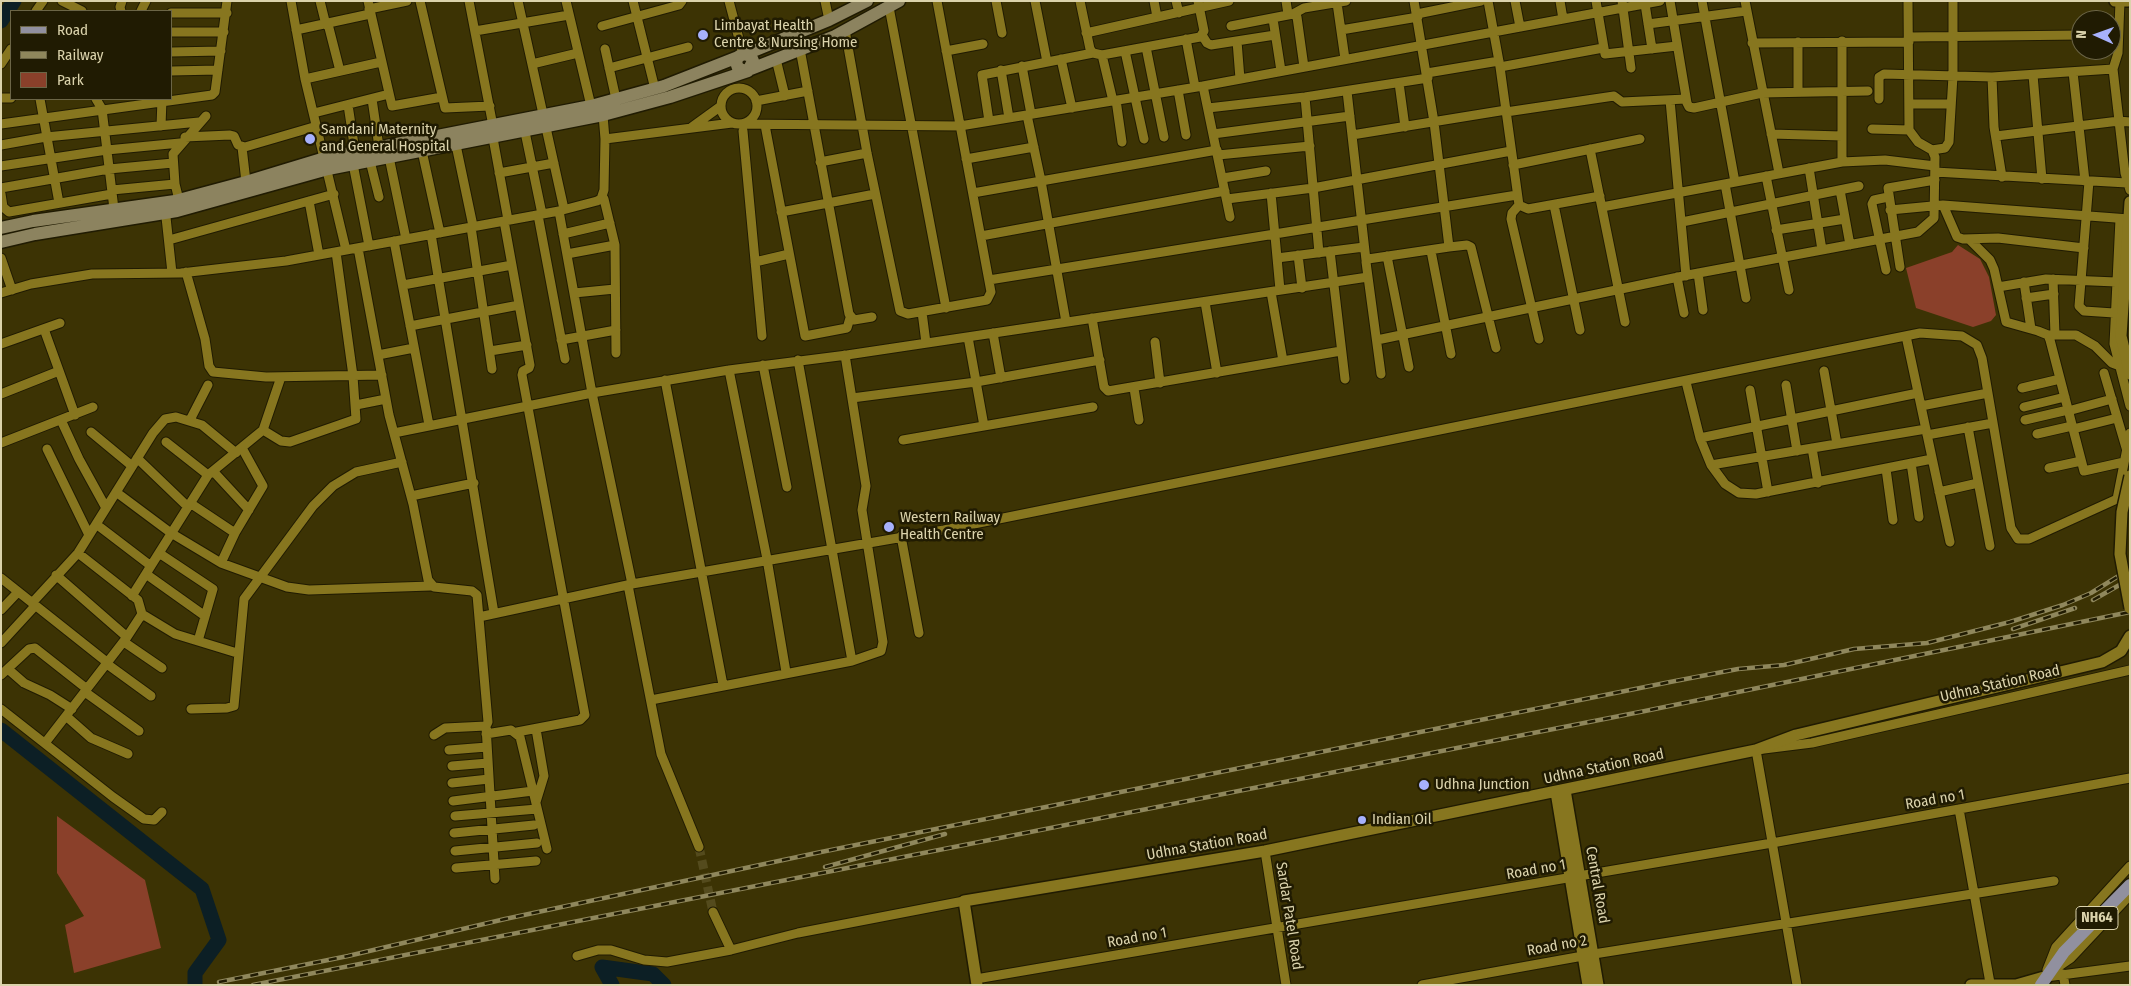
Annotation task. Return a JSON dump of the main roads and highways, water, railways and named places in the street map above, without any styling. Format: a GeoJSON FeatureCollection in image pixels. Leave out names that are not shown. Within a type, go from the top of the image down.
{"type":"FeatureCollection","features":[{"type":"Feature","properties":{"kind":"main road"},"geometry":{"type":"LineString","coordinates":[[1,228],[33,220],[114,209],[165,208],[179,200],[326,163],[353,164],[456,145],[493,132],[525,132],[545,121],[591,106],[655,89],[829,20],[867,1]]}},
{"type":"Feature","properties":{"kind":"main road"},"geometry":{"type":"LineString","coordinates":[[1,242],[165,208],[326,163],[355,151],[493,132],[545,121],[603,115],[670,97],[748,70],[845,30],[894,4]]}},
{"type":"Feature","properties":{"kind":"main road"},"geometry":{"type":"LineString","coordinates":[[742,55],[751,56],[753,61],[748,70]]}},
{"type":"Feature","properties":{"kind":"main road","name":"NH64"},"geometry":{"type":"LineString","coordinates":[[2042,981],[2064,952],[2130,884]]}},
{"type":"Feature","properties":{"kind":"waterway"},"geometry":{"type":"LineString","coordinates":[[1,21],[14,1]]}},
{"type":"Feature","properties":{"kind":"waterway"},"geometry":{"type":"LineString","coordinates":[[1,730],[202,889],[219,940],[195,973],[195,985]]}},
{"type":"Feature","properties":{"kind":"waterway"},"geometry":{"type":"LineString","coordinates":[[612,985],[602,967],[653,974],[664,985]]}},
{"type":"Feature","properties":{"kind":"tunnel"},"geometry":{"type":"LineString","coordinates":[[699,847],[713,912]]}},
{"type":"Feature","properties":{"kind":"railway"},"geometry":{"type":"LineString","coordinates":[[219,982],[348,956],[505,919],[821,852],[1670,682],[1738,669],[1784,665],[1854,649],[1927,643],[2010,622],[2063,605],[2091,593],[2130,569]]}},
{"type":"Feature","properties":{"kind":"railway"},"geometry":{"type":"LineString","coordinates":[[2093,600],[2130,579]]}},
{"type":"Feature","properties":{"kind":"railway"},"geometry":{"type":"LineString","coordinates":[[2013,629],[2075,608]]}},
{"type":"Feature","properties":{"kind":"railway"},"geometry":{"type":"LineString","coordinates":[[253,985],[1645,711],[2130,612]]}},
{"type":"Feature","properties":{"kind":"railway"},"geometry":{"type":"LineString","coordinates":[[825,867],[945,834]]}},
{"type":"Feature","properties":{"kind":"place","name":"Limbayat Health Centre & Nursing Home"},"geometry":{"type":"Point","coordinates":[703,35]}},
{"type":"Feature","properties":{"kind":"place","name":"Samdani Maternity and General Hospital"},"geometry":{"type":"Point","coordinates":[310,139]}},
{"type":"Feature","properties":{"kind":"place","name":"Western Railway Health Centre"},"geometry":{"type":"Point","coordinates":[889,527]}},
{"type":"Feature","properties":{"kind":"place","name":"Udhna Junction"},"geometry":{"type":"Point","coordinates":[1424,785]}},
{"type":"Feature","properties":{"kind":"place","name":"Indian Oil"},"geometry":{"type":"Point","coordinates":[1362,820]}}]}
